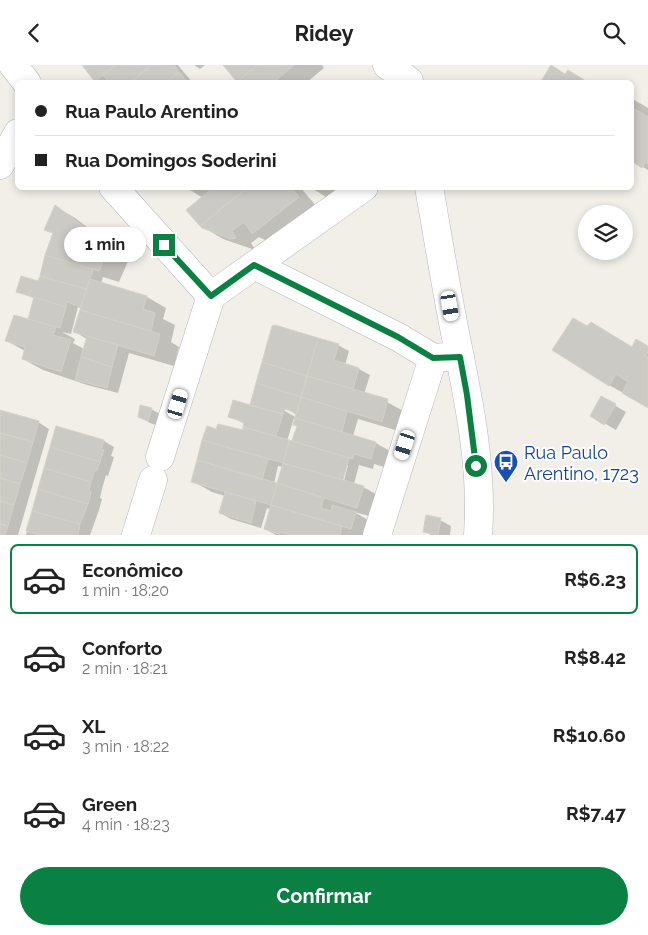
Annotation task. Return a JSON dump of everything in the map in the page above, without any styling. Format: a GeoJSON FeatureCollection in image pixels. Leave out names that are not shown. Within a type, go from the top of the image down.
{"type":"FeatureCollection","features":[{"type":"Feature","properties":{"kind":"street"},"geometry":{"type":"LineString","coordinates":[[13,65],[25,80]]}},
{"type":"Feature","properties":{"kind":"street"},"geometry":{"type":"LineString","coordinates":[[0,165],[15,138]]}},
{"type":"Feature","properties":{"kind":"street"},"geometry":{"type":"LineString","coordinates":[[116,190],[211,296]]}},
{"type":"Feature","properties":{"kind":"street"},"geometry":{"type":"LineString","coordinates":[[136,535],[211,296],[360,190]]}},
{"type":"Feature","properties":{"kind":"street"},"geometry":{"type":"LineString","coordinates":[[429,190],[447,357],[475,451],[480,513],[478,535]]}},
{"type":"Feature","properties":{"kind":"street"},"geometry":{"type":"LineString","coordinates":[[254,265],[398,337],[447,357]]}},
{"type":"Feature","properties":{"kind":"street"},"geometry":{"type":"LineString","coordinates":[[377,535],[447,357]]}},
{"type":"Feature","properties":{"kind":"building"},"geometry":{"type":"Polygon","coordinates":[[[82,65],[115,65],[97,80],[93,80],[82,65]]]}},
{"type":"Feature","properties":{"kind":"building"},"geometry":{"type":"Polygon","coordinates":[[[115,65],[151,65],[134,80],[107,80],[103,75],[115,65]]]}},
{"type":"Feature","properties":{"kind":"building"},"geometry":{"type":"Polygon","coordinates":[[[151,65],[174,65],[179,72],[170,80],[134,80],[151,65]]]}},
{"type":"Feature","properties":{"kind":"building"},"geometry":{"type":"Polygon","coordinates":[[[223,65],[257,65],[239,80],[235,80],[223,65]]]}},
{"type":"Feature","properties":{"kind":"building"},"geometry":{"type":"Polygon","coordinates":[[[257,65],[294,65],[276,80],[240,80],[257,65]]]}},
{"type":"Feature","properties":{"kind":"building"},"geometry":{"type":"Polygon","coordinates":[[[551,65],[565,74],[568,70],[584,80],[542,80],[551,65]]]}},
{"type":"Feature","properties":{"kind":"building"},"geometry":{"type":"Polygon","coordinates":[[[179,72],[186,80],[170,80],[179,72]]]}},
{"type":"Feature","properties":{"kind":"building"},"geometry":{"type":"Polygon","coordinates":[[[634,109],[648,117],[648,164],[645,162],[642,168],[634,163],[634,109]]]}},
{"type":"Feature","properties":{"kind":"building"},"geometry":{"type":"Polygon","coordinates":[[[210,190],[244,190],[200,226],[186,210],[210,190]]]}},
{"type":"Feature","properties":{"kind":"building"},"geometry":{"type":"Polygon","coordinates":[[[244,190],[293,190],[299,197],[252,234],[244,222],[232,231],[236,238],[231,239],[200,226],[244,190]]]}},
{"type":"Feature","properties":{"kind":"building"},"geometry":{"type":"Polygon","coordinates":[[[55,205],[109,246],[99,271],[45,255],[53,233],[44,230],[55,205]]]}},
{"type":"Feature","properties":{"kind":"building"},"geometry":{"type":"Polygon","coordinates":[[[45,255],[93,270],[86,289],[40,276],[45,255]]]}},
{"type":"Feature","properties":{"kind":"building"},"geometry":{"type":"Polygon","coordinates":[[[21,276],[38,281],[40,276],[86,289],[81,307],[67,302],[66,307],[16,292],[21,276]]]}},
{"type":"Feature","properties":{"kind":"building"},"geometry":{"type":"Polygon","coordinates":[[[90,279],[147,296],[143,309],[155,313],[151,331],[80,310],[90,279]]]}},
{"type":"Feature","properties":{"kind":"building"},"geometry":{"type":"Polygon","coordinates":[[[34,297],[66,307],[60,328],[28,319],[34,297]]]}},
{"type":"Feature","properties":{"kind":"building"},"geometry":{"type":"Polygon","coordinates":[[[80,310],[160,334],[154,356],[73,332],[80,310]]]}},
{"type":"Feature","properties":{"kind":"building"},"geometry":{"type":"Polygon","coordinates":[[[14,315],[56,327],[53,335],[71,340],[61,372],[22,359],[25,347],[5,341],[14,315]]]}},
{"type":"Feature","properties":{"kind":"building"},"geometry":{"type":"Polygon","coordinates":[[[573,318],[587,326],[591,322],[632,347],[636,339],[648,346],[646,356],[648,357],[648,408],[622,393],[628,382],[616,374],[609,386],[552,350],[573,318]]]}},
{"type":"Feature","properties":{"kind":"building"},"geometry":{"type":"Polygon","coordinates":[[[275,325],[318,338],[307,376],[262,362],[272,326],[275,325]]]}},
{"type":"Feature","properties":{"kind":"building"},"geometry":{"type":"Polygon","coordinates":[[[87,336],[118,345],[112,367],[81,357],[87,336]]]}},
{"type":"Feature","properties":{"kind":"building"},"geometry":{"type":"Polygon","coordinates":[[[318,338],[339,344],[334,360],[359,368],[353,389],[307,376],[318,338]]]}},
{"type":"Feature","properties":{"kind":"building"},"geometry":{"type":"Polygon","coordinates":[[[81,357],[112,367],[107,388],[75,380],[81,357]]]}},
{"type":"Feature","properties":{"kind":"building"},"geometry":{"type":"Polygon","coordinates":[[[262,362],[307,376],[301,397],[256,383],[262,362]]]}},
{"type":"Feature","properties":{"kind":"building"},"geometry":{"type":"Polygon","coordinates":[[[307,376],[388,399],[382,422],[301,397],[307,376]]]}},
{"type":"Feature","properties":{"kind":"building"},"geometry":{"type":"Polygon","coordinates":[[[256,383],[301,397],[297,413],[285,409],[283,414],[250,405],[256,383]]]}},
{"type":"Feature","properties":{"kind":"building"},"geometry":{"type":"Polygon","coordinates":[[[601,396],[616,404],[604,425],[590,416],[601,396]]]}},
{"type":"Feature","properties":{"kind":"building"},"geometry":{"type":"Polygon","coordinates":[[[301,397],[347,411],[342,432],[295,418],[301,397]]]}},
{"type":"Feature","properties":{"kind":"building"},"geometry":{"type":"Polygon","coordinates":[[[233,400],[283,414],[276,436],[243,427],[244,422],[228,417],[233,400]]]}},
{"type":"Feature","properties":{"kind":"building"},"geometry":{"type":"Polygon","coordinates":[[[140,405],[152,408],[148,421],[138,417],[140,405]]]}},
{"type":"Feature","properties":{"kind":"building"},"geometry":{"type":"Polygon","coordinates":[[[0,410],[39,421],[33,442],[0,433],[0,410]]]}},
{"type":"Feature","properties":{"kind":"building"},"geometry":{"type":"Polygon","coordinates":[[[295,418],[376,442],[371,459],[354,454],[353,459],[292,441],[297,426],[293,425],[295,418]]]}},
{"type":"Feature","properties":{"kind":"building"},"geometry":{"type":"Polygon","coordinates":[[[218,424],[243,430],[243,427],[289,440],[283,463],[202,440],[207,426],[216,429],[218,424]]]}},
{"type":"Feature","properties":{"kind":"building"},"geometry":{"type":"Polygon","coordinates":[[[56,426],[104,440],[101,449],[104,450],[100,462],[50,447],[56,426]]]}},
{"type":"Feature","properties":{"kind":"building"},"geometry":{"type":"Polygon","coordinates":[[[0,433],[33,442],[27,463],[0,455],[0,433]]]}},
{"type":"Feature","properties":{"kind":"building"},"geometry":{"type":"Polygon","coordinates":[[[202,440],[268,459],[262,480],[197,460],[202,440]]]}},
{"type":"Feature","properties":{"kind":"building"},"geometry":{"type":"Polygon","coordinates":[[[289,440],[349,458],[343,480],[283,463],[289,440]]]}},
{"type":"Feature","properties":{"kind":"building"},"geometry":{"type":"Polygon","coordinates":[[[50,447],[100,462],[91,482],[44,468],[50,447]]]}},
{"type":"Feature","properties":{"kind":"building"},"geometry":{"type":"Polygon","coordinates":[[[0,455],[27,463],[20,484],[0,478],[0,455]]]}},
{"type":"Feature","properties":{"kind":"building"},"geometry":{"type":"Polygon","coordinates":[[[197,460],[277,483],[271,505],[191,482],[197,460]]]}},
{"type":"Feature","properties":{"kind":"building"},"geometry":{"type":"Polygon","coordinates":[[[283,463],[364,486],[357,508],[277,483],[283,463]]]}},
{"type":"Feature","properties":{"kind":"building"},"geometry":{"type":"Polygon","coordinates":[[[44,468],[91,482],[88,504],[38,489],[44,468]]]}},
{"type":"Feature","properties":{"kind":"building"},"geometry":{"type":"Polygon","coordinates":[[[0,478],[20,484],[14,505],[0,501],[0,478]]]}},
{"type":"Feature","properties":{"kind":"building"},"geometry":{"type":"Polygon","coordinates":[[[277,483],[324,498],[321,508],[331,511],[332,505],[356,512],[351,529],[271,505],[277,483]]]}},
{"type":"Feature","properties":{"kind":"building"},"geometry":{"type":"Polygon","coordinates":[[[38,489],[88,504],[80,524],[32,511],[38,489]]]}},
{"type":"Feature","properties":{"kind":"building"},"geometry":{"type":"Polygon","coordinates":[[[225,492],[256,501],[251,523],[219,513],[225,492]]]}},
{"type":"Feature","properties":{"kind":"building"},"geometry":{"type":"Polygon","coordinates":[[[0,501],[14,505],[8,526],[0,524],[0,501]]]}},
{"type":"Feature","properties":{"kind":"building"},"geometry":{"type":"Polygon","coordinates":[[[271,505],[342,526],[340,535],[291,535],[279,532],[279,534],[264,529],[271,505]]]}},
{"type":"Feature","properties":{"kind":"building"},"geometry":{"type":"Polygon","coordinates":[[[32,511],[80,524],[78,535],[39,535],[26,531],[32,511]]]}},
{"type":"Feature","properties":{"kind":"building"},"geometry":{"type":"Polygon","coordinates":[[[426,515],[441,518],[438,535],[423,532],[426,515]]]}},
{"type":"Feature","properties":{"kind":"building"},"geometry":{"type":"Polygon","coordinates":[[[0,524],[8,526],[5,535],[0,535],[0,524]]]}},
{"type":"Feature","properties":{"kind":"place","name":"Rua Paulo Arentino, 1723"},"geometry":{"type":"Point","coordinates":[506,483]}},
{"type":"Feature","properties":{"kind":"route"},"geometry":{"type":"LineString","coordinates":[[164,245],[211,296],[254,265],[398,337],[433,358],[460,357],[476,466]]}}]}
